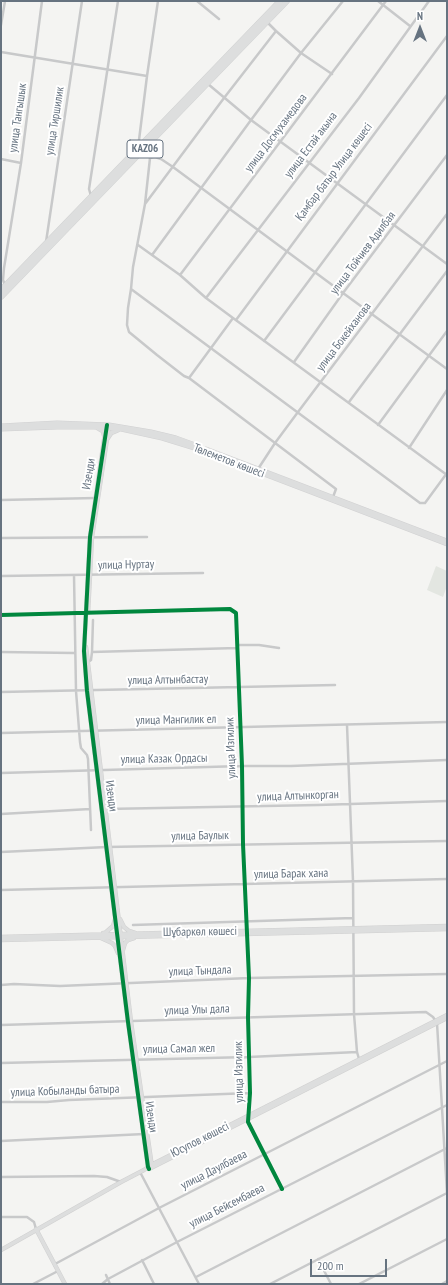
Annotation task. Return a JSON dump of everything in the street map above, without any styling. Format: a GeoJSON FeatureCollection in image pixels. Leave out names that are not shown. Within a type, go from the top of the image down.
{"type":"FeatureCollection","features":[{"type":"Feature","properties":{"kind":"highway","name":"KАZ06"},"geometry":{"type":"LineString","coordinates":[[1,297],[280,1]]}},
{"type":"Feature","properties":{"kind":"highway","name":"KАZ06"},"geometry":{"type":"LineString","coordinates":[[1,290],[91,196],[208,84],[287,1]]}},
{"type":"Feature","properties":{"kind":"main road","name":"Төлеметов көшесі"},"geometry":{"type":"LineString","coordinates":[[1,426],[64,423],[108,426],[136,429],[176,438],[447,544]]}},
{"type":"Feature","properties":{"kind":"main road","name":"Төлеметов көшесі"},"geometry":{"type":"LineString","coordinates":[[1,429],[108,426],[150,435],[187,445],[258,470],[447,541]]}},
{"type":"Feature","properties":{"kind":"main road"},"geometry":{"type":"LineString","coordinates":[[94,427],[101,429],[106,439]]}},
{"type":"Feature","properties":{"kind":"main road"},"geometry":{"type":"LineString","coordinates":[[106,439],[111,433],[121,429]]}},
{"type":"Feature","properties":{"kind":"street"},"geometry":{"type":"LineString","coordinates":[[1,25],[4,1]]}},
{"type":"Feature","properties":{"kind":"street","name":"улица Тангышык"},"geometry":{"type":"LineString","coordinates":[[6,285],[3,280],[4,268],[21,162],[42,1]]}},
{"type":"Feature","properties":{"kind":"street","name":"улица Тиршилик"},"geometry":{"type":"LineString","coordinates":[[46,243],[82,1]]}},
{"type":"Feature","properties":{"kind":"street"},"geometry":{"type":"LineString","coordinates":[[91,196],[89,189],[118,1]]}},
{"type":"Feature","properties":{"kind":"street"},"geometry":{"type":"LineString","coordinates":[[158,1],[139,140],[150,158],[145,204],[133,267],[128,308],[127,325],[129,332],[184,376],[189,378],[336,489],[333,497]]}},
{"type":"Feature","properties":{"kind":"street"},"geometry":{"type":"LineString","coordinates":[[197,1],[219,19]]}},
{"type":"Feature","properties":{"kind":"street"},"geometry":{"type":"LineString","coordinates":[[152,255],[302,52],[343,1]]}},
{"type":"Feature","properties":{"kind":"street"},"geometry":{"type":"LineString","coordinates":[[378,1],[410,26]]}},
{"type":"Feature","properties":{"kind":"street","name":"улица Досмухамедова"},"geometry":{"type":"LineString","coordinates":[[180,275],[386,1]]}},
{"type":"Feature","properties":{"kind":"street","name":"улица Естай акына"},"geometry":{"type":"LineString","coordinates":[[206,298],[359,98],[429,1]]}},
{"type":"Feature","properties":{"kind":"street"},"geometry":{"type":"LineString","coordinates":[[267,22],[302,52],[332,74]]}},
{"type":"Feature","properties":{"kind":"street"},"geometry":{"type":"LineString","coordinates":[[145,204],[276,31]]}},
{"type":"Feature","properties":{"kind":"street","name":"Қамбар батыр Улица көшесі"},"geometry":{"type":"LineString","coordinates":[[189,378],[338,183],[447,36]]}},
{"type":"Feature","properties":{"kind":"street"},"geometry":{"type":"LineString","coordinates":[[1,52],[35,59],[147,76]]}},
{"type":"Feature","properties":{"kind":"street"},"geometry":{"type":"LineString","coordinates":[[208,84],[251,120],[447,264]]}},
{"type":"Feature","properties":{"kind":"street"},"geometry":{"type":"LineString","coordinates":[[264,341],[447,96]]}},
{"type":"Feature","properties":{"kind":"street","name":"улица Тойчиев Адилбая"},"geometry":{"type":"LineString","coordinates":[[294,362],[447,155]]}},
{"type":"Feature","properties":{"kind":"street"},"geometry":{"type":"LineString","coordinates":[[150,158],[155,157],[161,159],[447,369]]}},
{"type":"Feature","properties":{"kind":"street"},"geometry":{"type":"LineString","coordinates":[[1,159],[21,162]]}},
{"type":"Feature","properties":{"kind":"street","name":"улица Бокейханова"},"geometry":{"type":"LineString","coordinates":[[258,470],[275,443],[447,214]]}},
{"type":"Feature","properties":{"kind":"street"},"geometry":{"type":"LineString","coordinates":[[131,289],[420,503],[425,503],[447,474],[409,448],[349,402],[234,319],[206,298],[180,275],[138,245]]}},
{"type":"Feature","properties":{"kind":"street"},"geometry":{"type":"LineString","coordinates":[[349,402],[447,271]]}},
{"type":"Feature","properties":{"kind":"street"},"geometry":{"type":"LineString","coordinates":[[378,425],[447,331]]}},
{"type":"Feature","properties":{"kind":"street"},"geometry":{"type":"LineString","coordinates":[[409,448],[447,390]]}},
{"type":"Feature","properties":{"kind":"street","name":"Изенди"},"geometry":{"type":"LineString","coordinates":[[108,426],[91,537],[84,650],[129,1022],[150,1167]]}},
{"type":"Feature","properties":{"kind":"street"},"geometry":{"type":"LineString","coordinates":[[1,500],[96,498]]}},
{"type":"Feature","properties":{"kind":"street"},"geometry":{"type":"LineString","coordinates":[[1,538],[147,537]]}},
{"type":"Feature","properties":{"kind":"street","name":"улица Нуртау"},"geometry":{"type":"LineString","coordinates":[[1,576],[203,573]]}},
{"type":"Feature","properties":{"kind":"street"},"geometry":{"type":"LineString","coordinates":[[74,575],[74,653],[76,691],[81,748],[87,756],[91,830]]}},
{"type":"Feature","properties":{"kind":"street","name":"улица Изгилик"},"geometry":{"type":"LineString","coordinates":[[1,615],[230,609],[236,613],[240,688],[243,844],[249,978],[249,1125],[282,1189]]}},
{"type":"Feature","properties":{"kind":"street"},"geometry":{"type":"LineString","coordinates":[[86,663],[91,660],[93,620]]}},
{"type":"Feature","properties":{"kind":"street"},"geometry":{"type":"LineString","coordinates":[[92,652],[258,645],[279,648]]}},
{"type":"Feature","properties":{"kind":"street"},"geometry":{"type":"LineString","coordinates":[[1,652],[74,653]]}},
{"type":"Feature","properties":{"kind":"street","name":"улица Алтынбастау"},"geometry":{"type":"LineString","coordinates":[[1,692],[335,685]]}},
{"type":"Feature","properties":{"kind":"street","name":"улица Мангилик ел"},"geometry":{"type":"LineString","coordinates":[[1,734],[94,730],[447,722]]}},
{"type":"Feature","properties":{"kind":"street"},"geometry":{"type":"LineString","coordinates":[[347,724],[353,882],[354,1014],[357,1052],[360,1061]]}},
{"type":"Feature","properties":{"kind":"street","name":"улица Казак Ордасы"},"geometry":{"type":"LineString","coordinates":[[1,773],[99,769],[291,766],[447,760]]}},
{"type":"Feature","properties":{"kind":"street","name":"улица Алтынкорган"},"geometry":{"type":"LineString","coordinates":[[104,809],[447,801]]}},
{"type":"Feature","properties":{"kind":"street"},"geometry":{"type":"LineString","coordinates":[[1,814],[90,810]]}},
{"type":"Feature","properties":{"kind":"street","name":"улица Баулык"},"geometry":{"type":"LineString","coordinates":[[1,852],[108,847],[447,841]]}},
{"type":"Feature","properties":{"kind":"street","name":"улица Барак хана"},"geometry":{"type":"LineString","coordinates":[[1,890],[447,879]]}},
{"type":"Feature","properties":{"kind":"street"},"geometry":{"type":"LineString","coordinates":[[117,915],[124,927],[129,931],[140,935]]}},
{"type":"Feature","properties":{"kind":"street"},"geometry":{"type":"LineString","coordinates":[[98,936],[105,933],[113,926],[117,915]]}},
{"type":"Feature","properties":{"kind":"street"},"geometry":{"type":"LineString","coordinates":[[133,925],[353,918]]}},
{"type":"Feature","properties":{"kind":"street","name":"Шұбаркөл көшесі"},"geometry":{"type":"LineString","coordinates":[[1,939],[354,930],[447,926]]}},
{"type":"Feature","properties":{"kind":"street"},"geometry":{"type":"LineString","coordinates":[[354,930],[447,929]]}},
{"type":"Feature","properties":{"kind":"street"},"geometry":{"type":"LineString","coordinates":[[122,958],[126,943],[140,935]]}},
{"type":"Feature","properties":{"kind":"street"},"geometry":{"type":"LineString","coordinates":[[98,936],[112,943],[122,958]]}},
{"type":"Feature","properties":{"kind":"street","name":"улица Тындала"},"geometry":{"type":"LineString","coordinates":[[1,985],[60,986],[249,978],[447,974]]}},
{"type":"Feature","properties":{"kind":"street","name":"улица Улы дала"},"geometry":{"type":"LineString","coordinates":[[1,1025],[426,1012],[433,1016],[436,1022]]}},
{"type":"Feature","properties":{"kind":"street","name":"Юсупов көшесі"},"geometry":{"type":"LineString","coordinates":[[150,1167],[447,1017]]}},
{"type":"Feature","properties":{"kind":"street"},"geometry":{"type":"LineString","coordinates":[[270,1284],[447,1193],[446,1149],[436,1022]]}},
{"type":"Feature","properties":{"kind":"street","name":"улица Самал жел"},"geometry":{"type":"LineString","coordinates":[[1,1063],[249,1057],[357,1052]]}},
{"type":"Feature","properties":{"kind":"street","name":"улица Даулбаева"},"geometry":{"type":"LineString","coordinates":[[55,1264],[159,1208],[447,1061]]}},
{"type":"Feature","properties":{"kind":"street","name":"улица Кобыланды батыра"},"geometry":{"type":"LineString","coordinates":[[1,1102],[250,1093]]}},
{"type":"Feature","properties":{"kind":"street","name":"улица Бейсембаева"},"geometry":{"type":"LineString","coordinates":[[102,1284],[108,1279],[142,1260],[447,1105]]}},
{"type":"Feature","properties":{"kind":"street"},"geometry":{"type":"LineString","coordinates":[[1,1250],[121,1182],[249,1117]]}},
{"type":"Feature","properties":{"kind":"street"},"geometry":{"type":"LineString","coordinates":[[1,1141],[145,1134]]}},
{"type":"Feature","properties":{"kind":"street","name":"Изенди"},"geometry":{"type":"LineString","coordinates":[[145,1134],[150,1156],[150,1167]]}},
{"type":"Feature","properties":{"kind":"street"},"geometry":{"type":"LineString","coordinates":[[196,1277],[446,1149]]}},
{"type":"Feature","properties":{"kind":"street"},"geometry":{"type":"LineString","coordinates":[[150,1156],[160,1161]]}},
{"type":"Feature","properties":{"kind":"street"},"geometry":{"type":"LineString","coordinates":[[142,1171],[159,1208],[200,1284]]}},
{"type":"Feature","properties":{"kind":"street"},"geometry":{"type":"LineString","coordinates":[[1,1177],[94,1176],[107,1177],[121,1182]]}},
{"type":"Feature","properties":{"kind":"street"},"geometry":{"type":"LineString","coordinates":[[1,1217],[27,1217],[34,1222],[36,1229],[65,1284]]}},
{"type":"Feature","properties":{"kind":"street"},"geometry":{"type":"LineString","coordinates":[[359,1284],[447,1239]]}},
{"type":"Feature","properties":{"kind":"street"},"geometry":{"type":"LineString","coordinates":[[318,1259],[331,1284]]}},
{"type":"Feature","properties":{"kind":"street"},"geometry":{"type":"LineString","coordinates":[[142,1260],[154,1284]]}},
{"type":"Feature","properties":{"kind":"street"},"geometry":{"type":"LineString","coordinates":[[33,1284],[58,1271]]}},
{"type":"Feature","properties":{"kind":"street"},"geometry":{"type":"LineString","coordinates":[[106,1275],[110,1284]]}},
{"type":"Feature","properties":{"kind":"street"},"geometry":{"type":"LineString","coordinates":[[442,1284],[447,1281]]}},
{"type":"Feature","properties":{"kind":"shaded area"},"geometry":{"type":"Polygon","coordinates":[[[436,566],[447,571],[447,586],[443,597],[427,590],[436,566]]]}},
{"type":"Feature","properties":{"kind":"cycle path"},"geometry":{"type":"LineString","coordinates":[[107,425],[90,537],[84,651],[87,691],[128,1022],[149,1169]]}},
{"type":"Feature","properties":{"kind":"cycle path"},"geometry":{"type":"LineString","coordinates":[[1,615],[230,609],[236,613],[242,766],[243,844],[249,978],[248,1017],[250,1093],[248,1122],[282,1189]]}}]}
